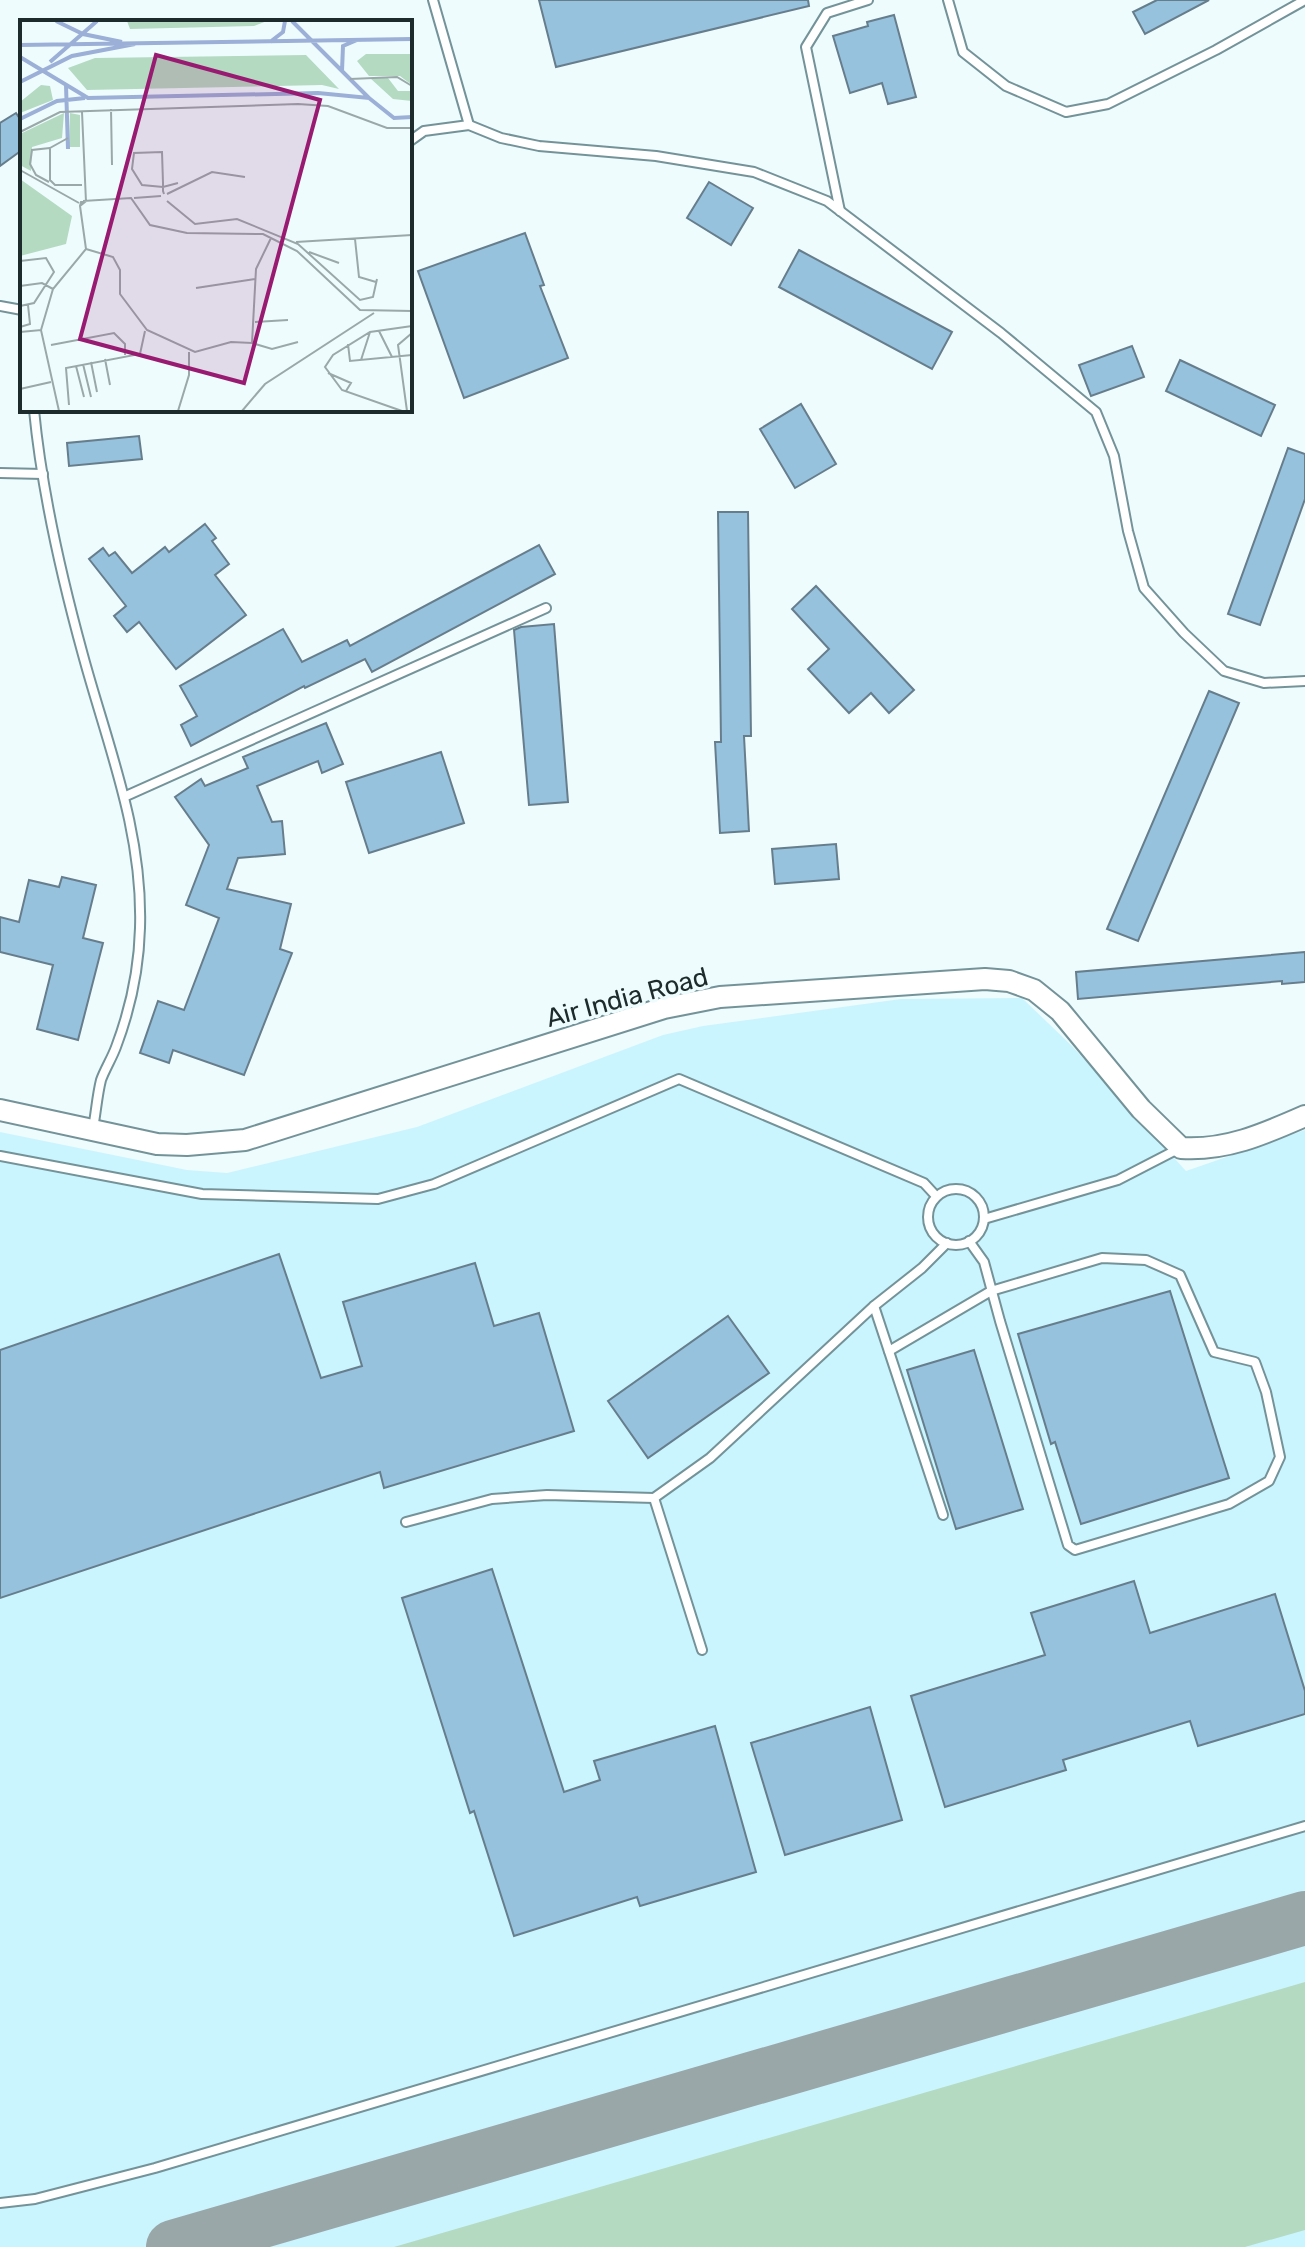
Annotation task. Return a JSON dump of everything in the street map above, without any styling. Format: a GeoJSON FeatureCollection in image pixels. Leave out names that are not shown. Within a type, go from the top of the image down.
{"type":"FeatureCollection","features":[{"type":"Feature","properties":{"kind":"street","name":"Air India Road"},"geometry":{"type":"LineString","coordinates":[[0,1110],[157,1144],[245,1140],[664,1008],[720,997],[985,979],[1009,981],[1034,990],[1060,1011],[1141,1109],[1181,1148]]}},
{"type":"Feature","properties":{"kind":"street"},"geometry":{"type":"LineString","coordinates":[[1181,1148],[1222,1147],[1260,1136],[1305,1116]]}},
{"type":"Feature","properties":{"kind":"lane"},"geometry":{"type":"LineString","coordinates":[[433,0],[469,125]]}},
{"type":"Feature","properties":{"kind":"lane"},"geometry":{"type":"LineString","coordinates":[[840,211],[806,47],[827,13],[868,0]]}},
{"type":"Feature","properties":{"kind":"lane"},"geometry":{"type":"LineString","coordinates":[[948,0],[963,52],[1006,86],[1066,112],[1108,104],[1216,50],[1305,0]]}},
{"type":"Feature","properties":{"kind":"lane"},"geometry":{"type":"LineString","coordinates":[[412,140],[424,131],[469,125],[501,138],[539,146],[656,156],[754,172],[827,201],[1001,333],[1096,412],[1114,456],[1128,531],[1144,588],[1184,633],[1224,671],[1264,683],[1305,681]]}},
{"type":"Feature","properties":{"kind":"lane"},"geometry":{"type":"LineString","coordinates":[[0,306],[20,310]]}},
{"type":"Feature","properties":{"kind":"lane"},"geometry":{"type":"LineString","coordinates":[[34,412],[54,535],[83,654],[126,796],[139,868],[140,929],[134,983],[117,1045],[102,1079],[93,1128]]}},
{"type":"Feature","properties":{"kind":"lane"},"geometry":{"type":"LineString","coordinates":[[0,473],[43,474]]}},
{"type":"Feature","properties":{"kind":"lane"},"geometry":{"type":"LineString","coordinates":[[126,796],[546,608]]}},
{"type":"Feature","properties":{"kind":"lane"},"geometry":{"type":"LineString","coordinates":[[0,1156],[202,1194],[378,1199],[434,1184],[679,1079],[924,1183],[936,1196]]}},
{"type":"Feature","properties":{"kind":"lane"},"geometry":{"type":"LineString","coordinates":[[984,1219],[1118,1180],[1181,1148]]}},
{"type":"Feature","properties":{"kind":"lane"},"geometry":{"type":"LineString","coordinates":[[955,1189],[970,1192],[983,1209],[984,1219],[978,1234],[960,1244],[947,1243],[936,1237],[928,1223],[930,1204],[936,1196],[955,1189]]}},
{"type":"Feature","properties":{"kind":"lane"},"geometry":{"type":"LineString","coordinates":[[889,1351],[991,1291],[1102,1258],[1146,1260],[1180,1275],[1214,1352],[1255,1362],[1266,1392],[1280,1457],[1269,1481],[1229,1504],[1075,1550],[1068,1545],[991,1291],[984,1262],[969,1241]]}},
{"type":"Feature","properties":{"kind":"lane"},"geometry":{"type":"LineString","coordinates":[[406,1522],[492,1499],[547,1495],[654,1498],[710,1458],[947,1243]]}},
{"type":"Feature","properties":{"kind":"lane"},"geometry":{"type":"LineString","coordinates":[[874,1306],[943,1515]]}},
{"type":"Feature","properties":{"kind":"lane"},"geometry":{"type":"LineString","coordinates":[[654,1498],[702,1650]]}},
{"type":"Feature","properties":{"kind":"lane"},"geometry":{"type":"LineString","coordinates":[[0,2203],[35,2199],[155,2168],[1305,1826]]}},
{"type":"Feature","properties":{"kind":"shaded area"},"geometry":{"type":"Polygon","coordinates":[[[1022,998],[1072,1046],[1186,1171],[1305,1130],[1305,2247],[0,2247],[0,1132],[187,1170],[227,1173],[417,1127],[663,1035],[703,1026],[901,999],[1022,998]]]}},
{"type":"Feature","properties":{"kind":"green space"},"geometry":{"type":"Polygon","coordinates":[[[1305,1982],[1305,2230],[1245,2247],[394,2247],[1305,1982]]]}},
{"type":"Feature","properties":{"kind":"building"},"geometry":{"type":"Polygon","coordinates":[[[539,0],[808,0],[809,6],[556,67],[539,0]]]}},
{"type":"Feature","properties":{"kind":"building"},"geometry":{"type":"Polygon","coordinates":[[[1157,0],[1209,0],[1145,34],[1133,12],[1157,0]]]}},
{"type":"Feature","properties":{"kind":"building"},"geometry":{"type":"Polygon","coordinates":[[[894,15],[916,97],[888,104],[882,83],[850,93],[833,36],[894,15]]]}},
{"type":"Feature","properties":{"kind":"building"},"geometry":{"type":"Polygon","coordinates":[[[16,113],[20,119],[20,151],[0,166],[0,123],[16,113]]]}},
{"type":"Feature","properties":{"kind":"building"},"geometry":{"type":"Polygon","coordinates":[[[709,182],[753,208],[731,245],[687,218],[709,182]]]}},
{"type":"Feature","properties":{"kind":"building"},"geometry":{"type":"Polygon","coordinates":[[[525,233],[544,285],[540,286],[568,358],[464,398],[418,271],[525,233]]]}},
{"type":"Feature","properties":{"kind":"building"},"geometry":{"type":"Polygon","coordinates":[[[799,250],[952,332],[932,369],[779,287],[799,250]]]}},
{"type":"Feature","properties":{"kind":"building"},"geometry":{"type":"Polygon","coordinates":[[[1132,346],[1144,377],[1091,396],[1079,365],[1132,346]]]}},
{"type":"Feature","properties":{"kind":"building"},"geometry":{"type":"Polygon","coordinates":[[[1180,360],[1275,405],[1261,436],[1166,391],[1180,360]]]}},
{"type":"Feature","properties":{"kind":"building"},"geometry":{"type":"Polygon","coordinates":[[[801,404],[836,464],[795,488],[760,429],[801,404]]]}},
{"type":"Feature","properties":{"kind":"building"},"geometry":{"type":"Polygon","coordinates":[[[139,436],[142,459],[69,466],[67,443],[139,436]]]}},
{"type":"Feature","properties":{"kind":"building"},"geometry":{"type":"Polygon","coordinates":[[[1288,448],[1305,454],[1305,499],[1260,625],[1228,614],[1288,448]]]}},
{"type":"Feature","properties":{"kind":"building"},"geometry":{"type":"Polygon","coordinates":[[[718,512],[748,512],[751,736],[744,736],[749,831],[720,833],[715,742],[721,742],[718,512]]]}},
{"type":"Feature","properties":{"kind":"building"},"geometry":{"type":"Polygon","coordinates":[[[205,524],[216,538],[212,541],[229,564],[215,575],[246,615],[176,669],[139,622],[127,632],[114,616],[126,606],[89,559],[103,548],[109,556],[115,552],[132,573],[165,547],[169,552],[205,524]]]}},
{"type":"Feature","properties":{"kind":"building"},"geometry":{"type":"Polygon","coordinates":[[[539,545],[555,574],[372,672],[365,659],[304,686],[191,746],[181,725],[197,716],[180,686],[283,629],[302,662],[347,640],[350,646],[539,545]]]}},
{"type":"Feature","properties":{"kind":"building"},"geometry":{"type":"Polygon","coordinates":[[[816,586],[914,690],[889,713],[871,693],[849,713],[808,669],[829,649],[792,609],[816,586]]]}},
{"type":"Feature","properties":{"kind":"building"},"geometry":{"type":"Polygon","coordinates":[[[554,624],[568,802],[529,805],[514,630],[554,624]]]}},
{"type":"Feature","properties":{"kind":"building"},"geometry":{"type":"Polygon","coordinates":[[[1209,691],[1239,703],[1138,941],[1107,929],[1209,691]]]}},
{"type":"Feature","properties":{"kind":"building"},"geometry":{"type":"Polygon","coordinates":[[[326,723],[343,764],[322,773],[318,761],[257,786],[272,822],[282,821],[285,854],[238,858],[227,889],[291,904],[280,949],[292,953],[244,1075],[173,1050],[169,1063],[140,1053],[158,1001],[184,1010],[219,918],[186,905],[209,845],[175,797],[201,779],[205,786],[248,768],[243,757],[326,723]]]}},
{"type":"Feature","properties":{"kind":"building"},"geometry":{"type":"Polygon","coordinates":[[[441,752],[464,823],[369,853],[346,782],[441,752]]]}},
{"type":"Feature","properties":{"kind":"building"},"geometry":{"type":"Polygon","coordinates":[[[836,844],[839,879],[775,884],[772,849],[836,844]]]}},
{"type":"Feature","properties":{"kind":"building"},"geometry":{"type":"Polygon","coordinates":[[[62,877],[96,885],[83,938],[103,943],[78,1040],[37,1029],[53,965],[0,952],[0,917],[19,922],[29,880],[59,887],[62,877]]]}},
{"type":"Feature","properties":{"kind":"building"},"geometry":{"type":"Polygon","coordinates":[[[1305,952],[1305,982],[1282,984],[1282,981],[1078,999],[1076,972],[1305,952]]]}},
{"type":"Feature","properties":{"kind":"building"},"geometry":{"type":"Polygon","coordinates":[[[279,1254],[321,1378],[362,1366],[343,1302],[475,1263],[494,1326],[539,1313],[574,1431],[384,1488],[380,1472],[0,1598],[0,1350],[279,1254]]]}},
{"type":"Feature","properties":{"kind":"building"},"geometry":{"type":"Polygon","coordinates":[[[1170,1291],[1229,1478],[1081,1524],[1055,1442],[1051,1444],[1018,1334],[1170,1291]]]}},
{"type":"Feature","properties":{"kind":"building"},"geometry":{"type":"Polygon","coordinates":[[[728,1316],[769,1373],[648,1458],[608,1401],[728,1316]]]}},
{"type":"Feature","properties":{"kind":"building"},"geometry":{"type":"Polygon","coordinates":[[[974,1350],[1023,1509],[956,1529],[907,1370],[974,1350]]]}},
{"type":"Feature","properties":{"kind":"building"},"geometry":{"type":"Polygon","coordinates":[[[492,1569],[564,1792],[600,1780],[594,1761],[715,1726],[756,1872],[640,1906],[637,1897],[514,1936],[474,1811],[470,1813],[402,1598],[492,1569]]]}},
{"type":"Feature","properties":{"kind":"building"},"geometry":{"type":"Polygon","coordinates":[[[1134,1581],[1150,1633],[1275,1594],[1305,1691],[1305,1714],[1198,1746],[1190,1721],[1063,1760],[1066,1770],[945,1807],[911,1696],[1045,1655],[1031,1613],[1134,1581]]]}},
{"type":"Feature","properties":{"kind":"building"},"geometry":{"type":"Polygon","coordinates":[[[870,1707],[902,1820],[785,1855],[751,1743],[870,1707]]]}},
{"type":"Feature","properties":{"kind":"taxiway"},"geometry":{"type":"LineString","coordinates":[[173,2247],[1305,1918]]}}]}
